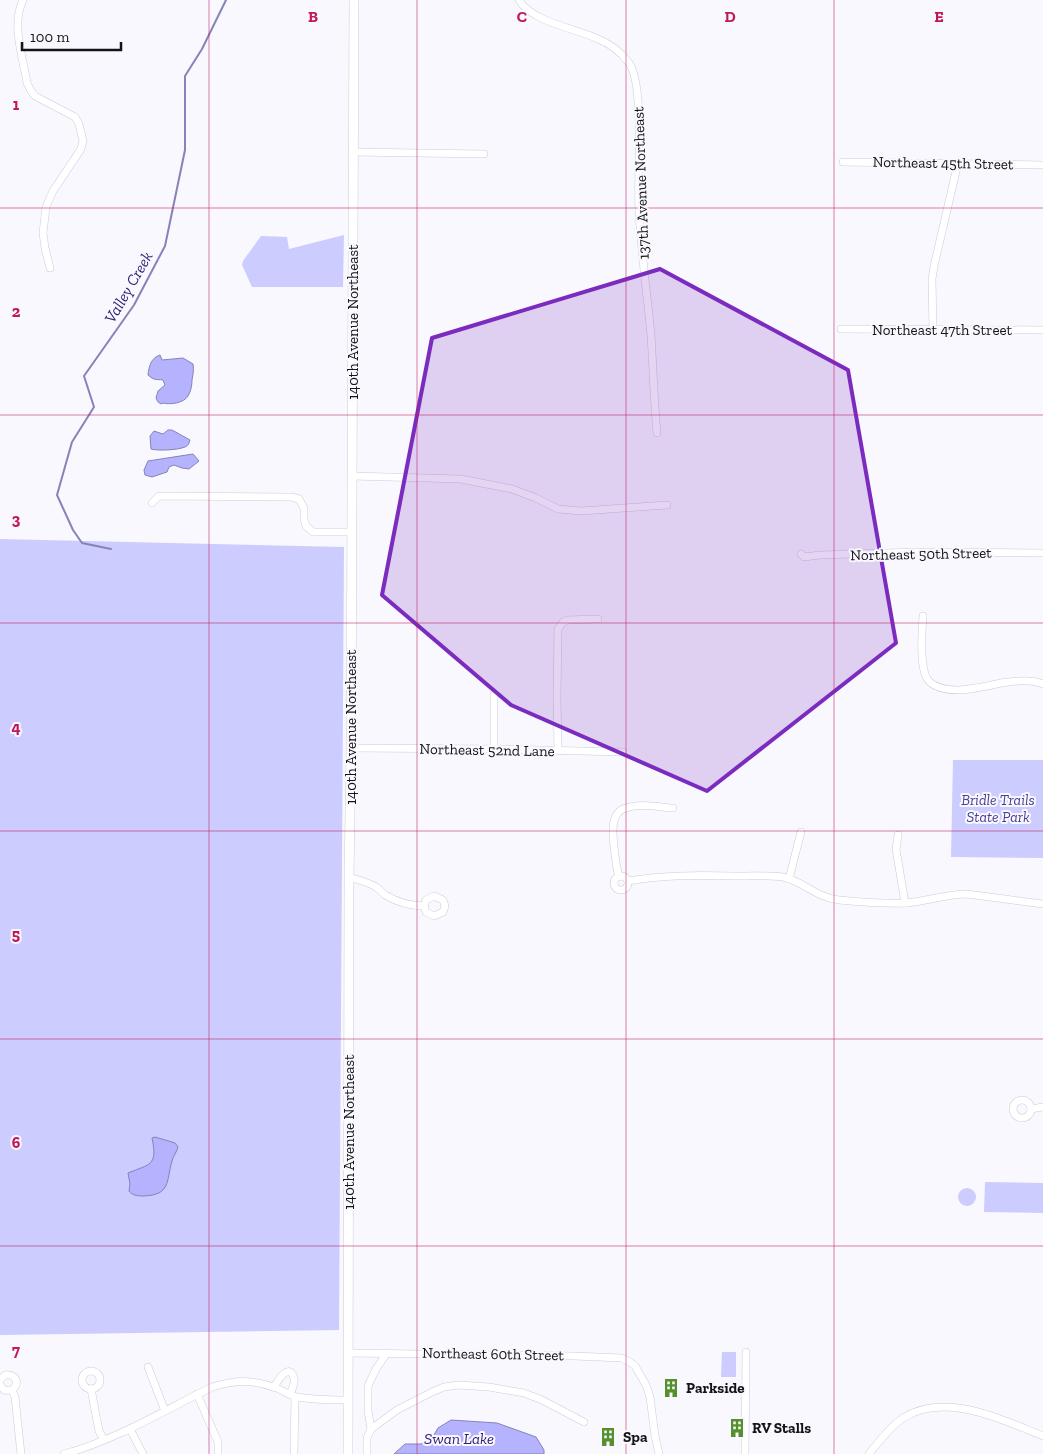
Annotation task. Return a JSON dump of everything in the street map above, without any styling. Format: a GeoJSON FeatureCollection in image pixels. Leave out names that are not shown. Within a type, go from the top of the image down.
{"type":"FeatureCollection","features":[{"type":"Feature","properties":{"kind":"street"},"geometry":{"type":"LineString","coordinates":[[23,0],[20,7],[18,30],[28,83],[35,96],[75,117],[83,140],[82,149],[53,191],[46,207],[43,233],[50,268]]}},
{"type":"Feature","properties":{"kind":"street","name":"140th Avenue Northeast"},"geometry":{"type":"LineString","coordinates":[[348,1454],[354,0]]}},
{"type":"Feature","properties":{"kind":"street","name":"137th Avenue Northeast"},"geometry":{"type":"LineString","coordinates":[[519,0],[533,14],[598,38],[619,52],[630,65],[635,77],[638,122],[639,210],[651,336],[656,433]]}},
{"type":"Feature","properties":{"kind":"street"},"geometry":{"type":"LineString","coordinates":[[353,152],[484,154]]}},
{"type":"Feature","properties":{"kind":"street","name":"Northeast 45th Street"},"geometry":{"type":"LineString","coordinates":[[843,162],[1043,165]]}},
{"type":"Feature","properties":{"kind":"street"},"geometry":{"type":"LineString","coordinates":[[933,330],[932,279],[958,163]]}},
{"type":"Feature","properties":{"kind":"street","name":"Northeast 47th Street"},"geometry":{"type":"LineString","coordinates":[[841,329],[1043,330]]}},
{"type":"Feature","properties":{"kind":"street"},"geometry":{"type":"LineString","coordinates":[[352,476],[460,478],[512,489],[558,509],[581,511],[667,505]]}},
{"type":"Feature","properties":{"kind":"street"},"geometry":{"type":"LineString","coordinates":[[152,503],[159,496],[291,496],[299,499],[304,508],[306,526],[313,532],[352,532]]}},
{"type":"Feature","properties":{"kind":"street","name":"Northeast 50th Street"},"geometry":{"type":"LineString","coordinates":[[801,554],[804,558],[820,555],[918,552],[1043,553]]}},
{"type":"Feature","properties":{"kind":"street"},"geometry":{"type":"LineString","coordinates":[[923,616],[921,634],[924,672],[928,680],[936,686],[959,690],[1024,680],[1043,684]]}},
{"type":"Feature","properties":{"kind":"street"},"geometry":{"type":"LineString","coordinates":[[558,751],[558,629],[567,620],[598,619]]}},
{"type":"Feature","properties":{"kind":"street"},"geometry":{"type":"LineString","coordinates":[[494,695],[494,749]]}},
{"type":"Feature","properties":{"kind":"street","name":"Northeast 52nd Lane"},"geometry":{"type":"LineString","coordinates":[[351,748],[623,752]]}},
{"type":"Feature","properties":{"kind":"street"},"geometry":{"type":"LineString","coordinates":[[628,882],[626,888],[622,890],[617,889],[614,882],[618,876],[614,855],[614,819],[620,810],[628,807],[673,808]]}},
{"type":"Feature","properties":{"kind":"street"},"geometry":{"type":"LineString","coordinates":[[789,879],[801,832]]}},
{"type":"Feature","properties":{"kind":"street"},"geometry":{"type":"LineString","coordinates":[[898,835],[896,849],[906,903]]}},
{"type":"Feature","properties":{"kind":"street"},"geometry":{"type":"LineString","coordinates":[[628,882],[675,875],[773,876],[789,879],[821,896],[836,900],[906,903],[957,894],[1043,904]]}},
{"type":"Feature","properties":{"kind":"street"},"geometry":{"type":"LineString","coordinates":[[618,876],[625,877],[628,882]]}},
{"type":"Feature","properties":{"kind":"street"},"geometry":{"type":"LineString","coordinates":[[349,877],[375,886],[386,895],[402,902],[415,906],[424,906]]}},
{"type":"Feature","properties":{"kind":"street"},"geometry":{"type":"LineString","coordinates":[[1031,1110],[1043,1107]]}},
{"type":"Feature","properties":{"kind":"street"},"geometry":{"type":"LineString","coordinates":[[745,1454],[746,1352]]}},
{"type":"Feature","properties":{"kind":"street","name":"Northeast 60th Street"},"geometry":{"type":"LineString","coordinates":[[348,1353],[613,1357],[630,1362],[641,1376],[650,1397],[659,1454]]}},
{"type":"Feature","properties":{"kind":"street"},"geometry":{"type":"LineString","coordinates":[[371,1429],[368,1411],[368,1386],[376,1368],[387,1353]]}},
{"type":"Feature","properties":{"kind":"street"},"geometry":{"type":"LineString","coordinates":[[148,1367],[165,1411]]}},
{"type":"Feature","properties":{"kind":"street"},"geometry":{"type":"LineString","coordinates":[[274,1387],[283,1373],[289,1372],[293,1376],[294,1454]]}},
{"type":"Feature","properties":{"kind":"street"},"geometry":{"type":"LineString","coordinates":[[0,1380],[5,1375],[13,1376],[16,1383],[12,1390]]}},
{"type":"Feature","properties":{"kind":"street"},"geometry":{"type":"LineString","coordinates":[[64,1454],[85,1448],[130,1429],[212,1387],[237,1381],[274,1387],[293,1396],[320,1400],[348,1400]]}},
{"type":"Feature","properties":{"kind":"street"},"geometry":{"type":"LineString","coordinates":[[0,1385],[4,1390],[12,1390]]}},
{"type":"Feature","properties":{"kind":"street"},"geometry":{"type":"LineString","coordinates":[[367,1454],[367,1438],[371,1429],[397,1410],[444,1387],[489,1386],[524,1393],[542,1400],[584,1422]]}},
{"type":"Feature","properties":{"kind":"street"},"geometry":{"type":"LineString","coordinates":[[91,1389],[99,1431],[104,1440]]}},
{"type":"Feature","properties":{"kind":"street"},"geometry":{"type":"LineString","coordinates":[[12,1390],[15,1396],[21,1454]]}},
{"type":"Feature","properties":{"kind":"street"},"geometry":{"type":"LineString","coordinates":[[197,1394],[218,1442],[218,1454]]}},
{"type":"Feature","properties":{"kind":"street"},"geometry":{"type":"LineString","coordinates":[[869,1454],[891,1427],[905,1417],[923,1410],[953,1406],[977,1412],[1043,1436]]}},
{"type":"Feature","properties":{"kind":"street"},"geometry":{"type":"LineString","coordinates":[[130,1429],[143,1454]]}},
{"type":"Feature","properties":{"kind":"highlighted area"},"geometry":{"type":"Polygon","coordinates":[[[660,269],[848,370],[896,643],[707,791],[511,705],[382,595],[432,338],[660,269]]]}},
{"type":"Feature","properties":{"kind":"green space"},"geometry":{"type":"Polygon","coordinates":[[[344,235],[343,287],[252,287],[242,265],[261,236],[287,237],[289,249],[344,235]]]}},
{"type":"Feature","properties":{"kind":"green space"},"geometry":{"type":"Polygon","coordinates":[[[0,539],[344,547],[339,1330],[0,1335],[0,539]]]}},
{"type":"Feature","properties":{"kind":"green space","name":"Bridle Trails State Park"},"geometry":{"type":"Polygon","coordinates":[[[953,760],[1043,760],[1043,858],[951,857],[953,760]]]}},
{"type":"Feature","properties":{"kind":"green space"},"geometry":{"type":"Polygon","coordinates":[[[985,1182],[1043,1183],[1043,1213],[984,1212],[985,1182]]]}},
{"type":"Feature","properties":{"kind":"green space"},"geometry":{"type":"Polygon","coordinates":[[[967,1188],[973,1191],[976,1197],[973,1203],[967,1206],[961,1203],[958,1197],[961,1191],[967,1188]]]}},
{"type":"Feature","properties":{"kind":"green space"},"geometry":{"type":"Polygon","coordinates":[[[722,1352],[736,1352],[736,1377],[721,1377],[722,1352]]]}},
{"type":"Feature","properties":{"kind":"water"},"geometry":{"type":"Polygon","coordinates":[[[160,355],[162,360],[183,358],[193,364],[191,390],[188,396],[180,402],[161,404],[156,398],[158,391],[165,385],[163,380],[154,379],[148,375],[154,358],[160,355]]]}},
{"type":"Feature","properties":{"kind":"water"},"geometry":{"type":"Polygon","coordinates":[[[168,430],[172,430],[190,440],[188,445],[173,449],[151,449],[150,436],[154,431],[163,434],[168,430]]]}},
{"type":"Feature","properties":{"kind":"water"},"geometry":{"type":"Polygon","coordinates":[[[193,454],[199,461],[189,469],[174,465],[169,467],[167,472],[152,477],[145,475],[144,470],[148,461],[193,454]]]}},
{"type":"Feature","properties":{"kind":"water"},"geometry":{"type":"Polygon","coordinates":[[[155,1137],[175,1143],[178,1147],[168,1181],[163,1190],[158,1193],[143,1196],[135,1195],[129,1191],[128,1173],[142,1168],[153,1159],[154,1147],[152,1138],[155,1137]]]}},
{"type":"Feature","properties":{"kind":"water","name":"Swan Lake"},"geometry":{"type":"Polygon","coordinates":[[[451,1420],[497,1423],[536,1437],[544,1450],[544,1454],[394,1454],[405,1444],[421,1444],[432,1438],[438,1428],[451,1420]]]}},
{"type":"Feature","properties":{"kind":"waterway","name":"Valley Creek"},"geometry":{"type":"LineString","coordinates":[[111,549],[82,543],[73,530],[57,495],[72,442],[94,407],[84,376],[134,305],[165,246],[185,150],[185,76],[202,49],[226,0]]}},
{"type":"Feature","properties":{"kind":"place","name":"Parkside"},"geometry":{"type":"Point","coordinates":[671,1388]}},
{"type":"Feature","properties":{"kind":"place","name":"RV Stalls"},"geometry":{"type":"Point","coordinates":[737,1428]}},
{"type":"Feature","properties":{"kind":"place","name":"Spa"},"geometry":{"type":"Point","coordinates":[608,1437]}}]}
